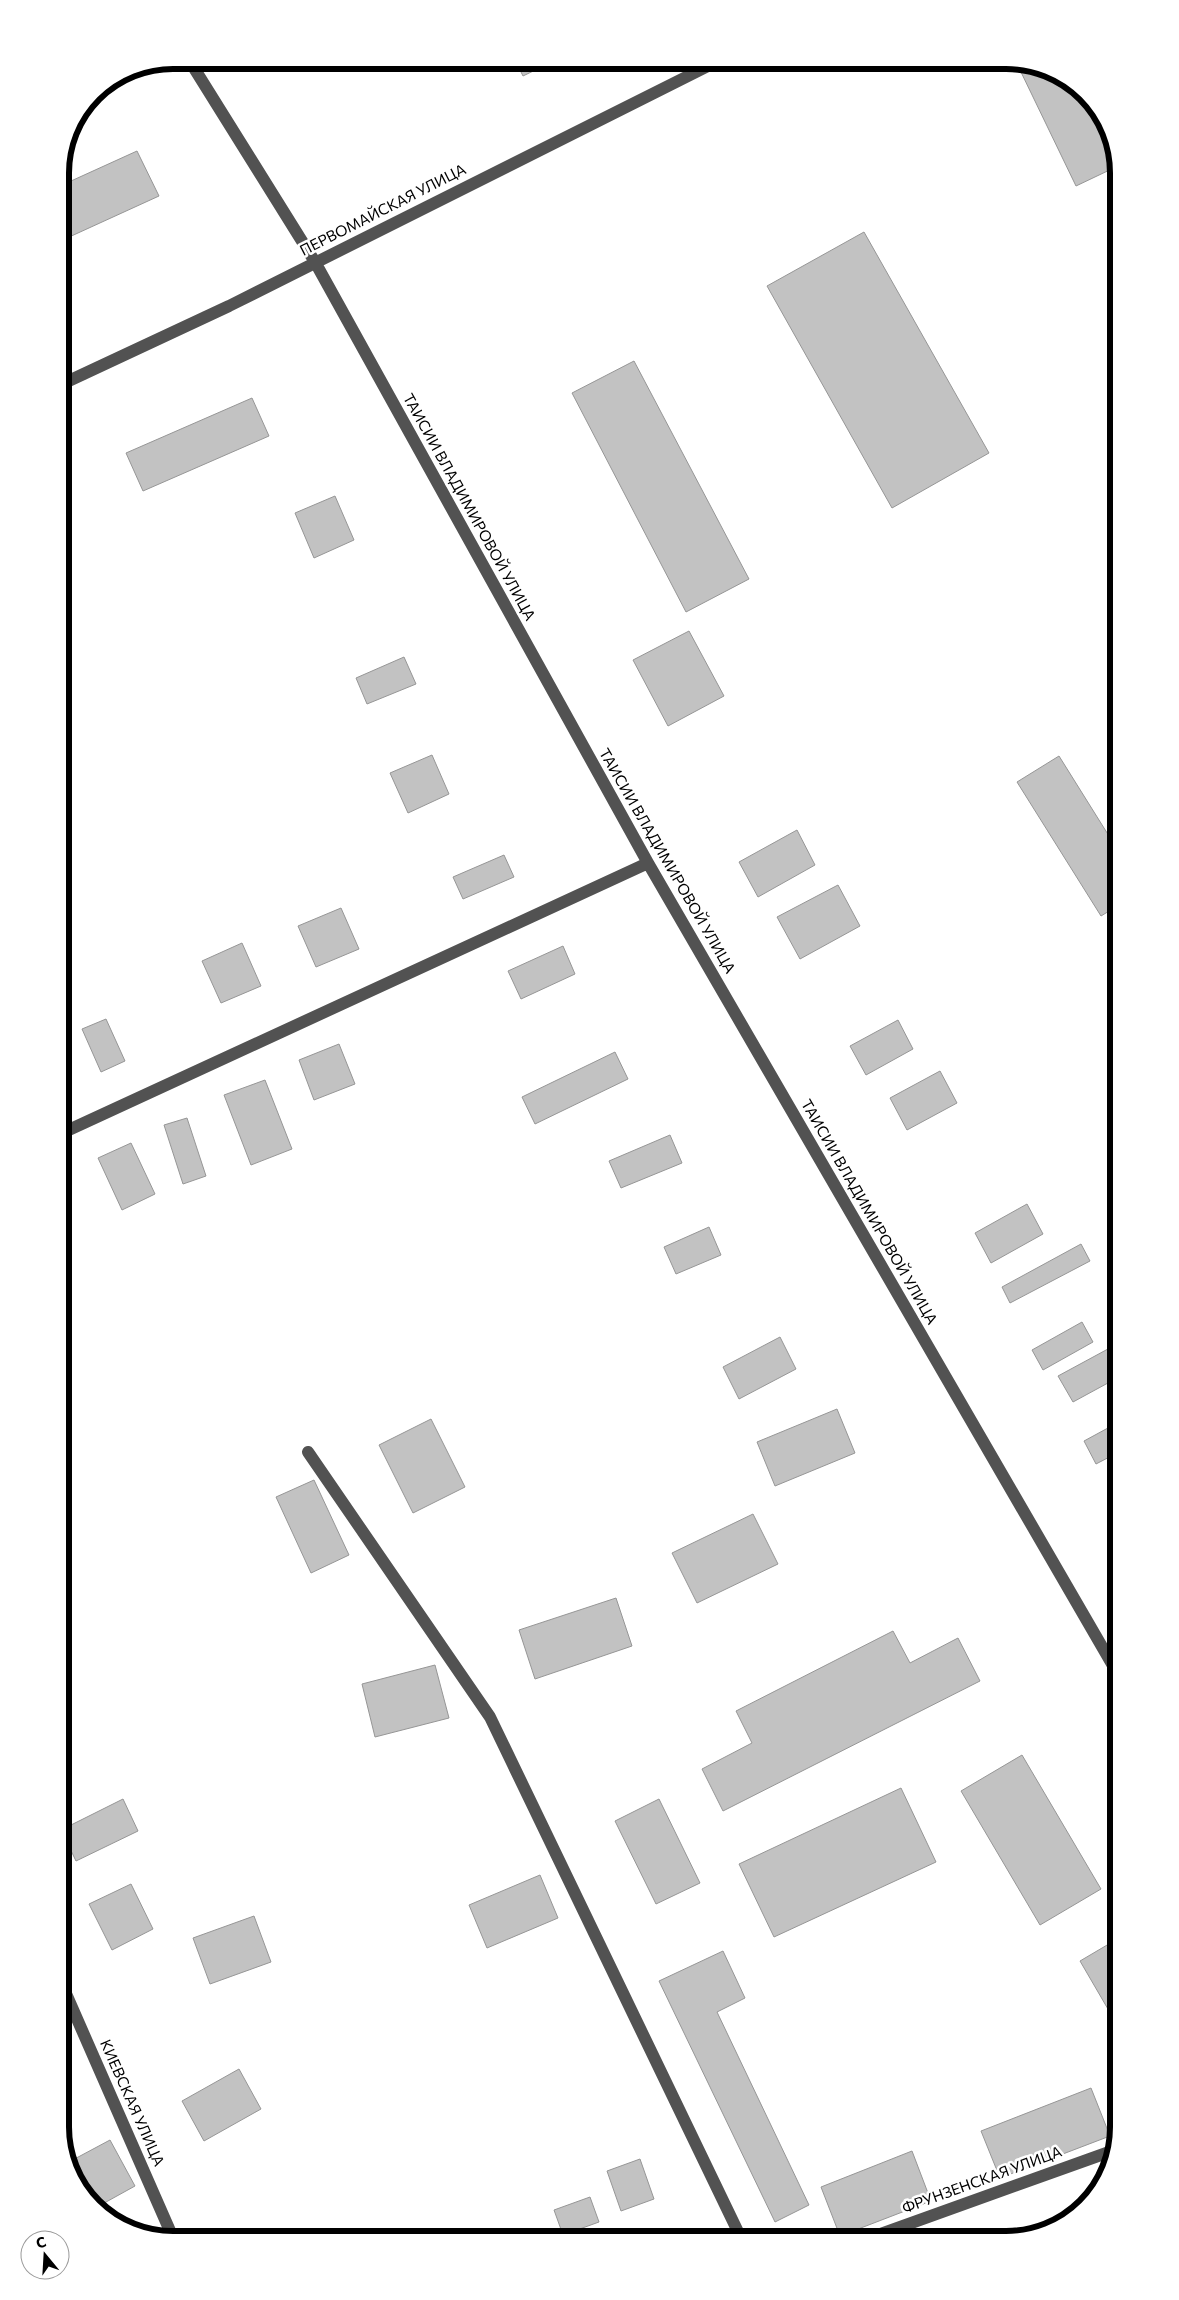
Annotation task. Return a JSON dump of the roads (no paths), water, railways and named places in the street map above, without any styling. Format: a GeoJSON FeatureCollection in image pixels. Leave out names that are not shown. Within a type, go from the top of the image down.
{"type":"FeatureCollection","features":[{"type":"Feature","properties":{"kind":"street","name":"ТАИСИИ ВЛАДИМИРОВОЙ УЛИЦА"},"geometry":{"type":"LineString","coordinates":[[195,69],[315,262],[648,863],[1110,1660]]}},
{"type":"Feature","properties":{"kind":"street","name":"ПЕРВОМАЙСКАЯ УЛИЦА"},"geometry":{"type":"LineString","coordinates":[[69,381],[229,306],[702,69]]}},
{"type":"Feature","properties":{"kind":"street"},"geometry":{"type":"LineString","coordinates":[[69,1130],[648,863]]}},
{"type":"Feature","properties":{"kind":"street"},"geometry":{"type":"LineString","coordinates":[[308,1452],[490,1718],[738,2231]]}},
{"type":"Feature","properties":{"kind":"street","name":"КИЕВСКАЯ УЛИЦА"},"geometry":{"type":"LineString","coordinates":[[69,2001],[170,2231]]}},
{"type":"Feature","properties":{"kind":"street","name":"ФРУНЗЕНСКАЯ УЛИЦА"},"geometry":{"type":"LineString","coordinates":[[889,2231],[1107,2153]]}}]}
